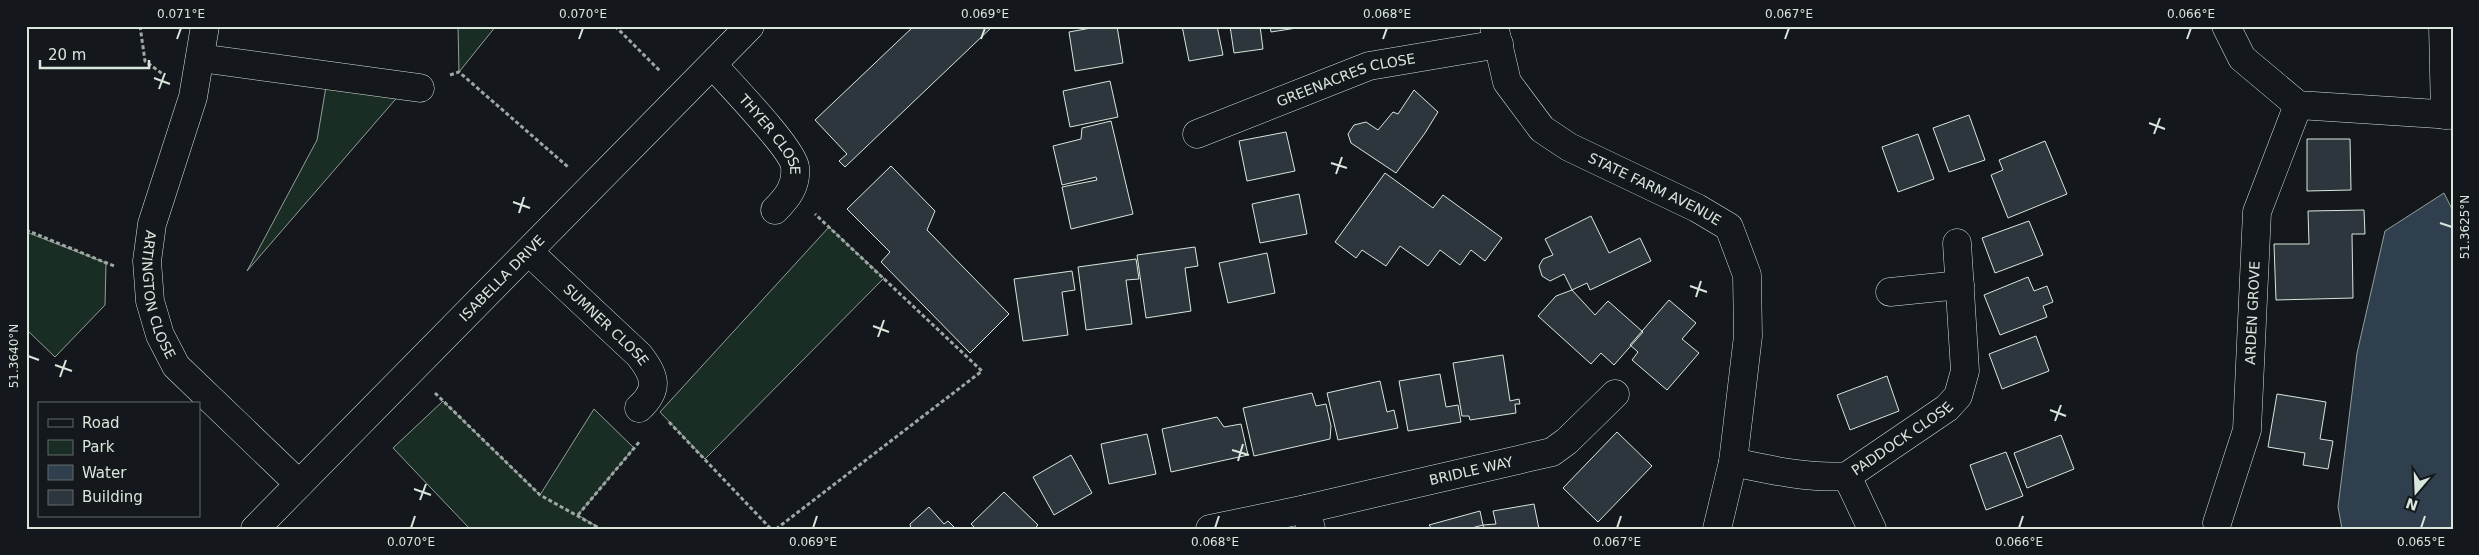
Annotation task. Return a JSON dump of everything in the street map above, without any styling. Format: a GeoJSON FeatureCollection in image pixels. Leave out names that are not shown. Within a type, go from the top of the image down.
{"type":"FeatureCollection","features":[{"type":"Feature","properties":{"kind":"street","name":"ARTINGTON CLOSE"},"geometry":{"type":"LineString","coordinates":[[205,26],[193,97],[152,224],[147,261],[147,280],[160,335],[176,366],[299,484]]}},
{"type":"Feature","properties":{"kind":"street","name":"ISABELLA DRIVE"},"geometry":{"type":"LineString","coordinates":[[255,529],[750,26]]}},
{"type":"Feature","properties":{"kind":"street"},"geometry":{"type":"LineString","coordinates":[[2226,26],[2242,58],[2298,105],[2449,115],[2443,26]]}},
{"type":"Feature","properties":{"kind":"street","name":"GREENACRES CLOSE"},"geometry":{"type":"LineString","coordinates":[[1197,134],[1369,66],[1497,35]]}},
{"type":"Feature","properties":{"kind":"street","name":"STATE FARM AVENUE"},"geometry":{"type":"LineString","coordinates":[[1497,35],[1507,82],[1542,129],[1568,147],[1697,208],[1729,226],[1747,275],[1749,299],[1748,336],[1733,462],[1717,529]]}},
{"type":"Feature","properties":{"kind":"street"},"geometry":{"type":"LineString","coordinates":[[200,58],[420,88]]}},
{"type":"Feature","properties":{"kind":"street","name":"THYER CLOSE"},"geometry":{"type":"LineString","coordinates":[[713,65],[778,139],[795,165],[794,181],[783,201]]}},
{"type":"Feature","properties":{"kind":"street","name":"ARDEN GROVE"},"geometry":{"type":"LineString","coordinates":[[2217,523],[2247,430],[2258,212],[2298,105]]}},
{"type":"Feature","properties":{"kind":"street","name":"PADDOCK CLOSE"},"geometry":{"type":"LineString","coordinates":[[1733,462],[1766,469],[1831,477],[1847,476],[1947,408],[1958,396],[1965,371],[1957,243]]}},
{"type":"Feature","properties":{"kind":"street","name":"SUMNER CLOSE"},"geometry":{"type":"LineString","coordinates":[[529,252],[639,355],[650,369],[654,386],[644,404]]}},
{"type":"Feature","properties":{"kind":"street"},"geometry":{"type":"LineString","coordinates":[[1890,292],[1960,285]]}},
{"type":"Feature","properties":{"kind":"street","name":"BRIDLE WAY"},"geometry":{"type":"LineString","coordinates":[[1210,529],[1309,519],[1552,452],[1568,441],[1616,394]]}},
{"type":"Feature","properties":{"kind":"street"},"geometry":{"type":"LineString","coordinates":[[1847,476],[1872,529]]}},
{"type":"Feature","properties":{"kind":"path"},"geometry":{"type":"LineString","coordinates":[[140,26],[145,61],[193,97]]}},
{"type":"Feature","properties":{"kind":"path"},"geometry":{"type":"LineString","coordinates":[[615,26],[684,94]]}},
{"type":"Feature","properties":{"kind":"path"},"geometry":{"type":"LineString","coordinates":[[420,88],[459,72],[591,188]]}},
{"type":"Feature","properties":{"kind":"path"},"geometry":{"type":"LineString","coordinates":[[776,529],[982,371],[783,201]]}},
{"type":"Feature","properties":{"kind":"path"},"geometry":{"type":"LineString","coordinates":[[26,230],[147,280]]}},
{"type":"Feature","properties":{"kind":"path"},"geometry":{"type":"LineString","coordinates":[[412,370],[540,495],[601,529]]}},
{"type":"Feature","properties":{"kind":"path"},"geometry":{"type":"LineString","coordinates":[[578,515],[648,432],[644,404]]}},
{"type":"Feature","properties":{"kind":"path"},"geometry":{"type":"LineString","coordinates":[[644,404],[771,529]]}},
{"type":"Feature","properties":{"kind":"green space"},"geometry":{"type":"Polygon","coordinates":[[[458,26],[496,26],[459,72],[458,26]]]}},
{"type":"Feature","properties":{"kind":"green space"},"geometry":{"type":"Polygon","coordinates":[[[328,75],[407,86],[247,271],[317,140],[328,75]]]}},
{"type":"Feature","properties":{"kind":"green space"},"geometry":{"type":"Polygon","coordinates":[[[829,227],[884,278],[705,459],[660,412],[829,227]]]}},
{"type":"Feature","properties":{"kind":"green space"},"geometry":{"type":"Polygon","coordinates":[[[26,232],[106,263],[105,305],[55,357],[26,329],[26,232]]]}},
{"type":"Feature","properties":{"kind":"green space"},"geometry":{"type":"Polygon","coordinates":[[[443,401],[540,495],[594,409],[634,448],[578,515],[601,529],[470,529],[393,448],[443,401]]]}},
{"type":"Feature","properties":{"kind":"water"},"geometry":{"type":"Polygon","coordinates":[[[2444,193],[2453,211],[2453,529],[2342,529],[2338,507],[2357,353],[2385,231],[2444,193]]]}},
{"type":"Feature","properties":{"kind":"building"},"geometry":{"type":"Polygon","coordinates":[[[914,26],[993,26],[845,167],[839,161],[847,154],[815,120],[914,26]]]}},
{"type":"Feature","properties":{"kind":"building"},"geometry":{"type":"Polygon","coordinates":[[[1102,26],[1117,26],[1123,63],[1075,71],[1069,32],[1102,26]]]}},
{"type":"Feature","properties":{"kind":"building"},"geometry":{"type":"Polygon","coordinates":[[[1182,26],[1217,26],[1223,55],[1189,61],[1182,26]]]}},
{"type":"Feature","properties":{"kind":"building"},"geometry":{"type":"Polygon","coordinates":[[[1230,26],[1260,26],[1263,49],[1234,53],[1230,26]]]}},
{"type":"Feature","properties":{"kind":"building"},"geometry":{"type":"Polygon","coordinates":[[[1270,26],[1309,26],[1271,32],[1270,26]]]}},
{"type":"Feature","properties":{"kind":"building"},"geometry":{"type":"Polygon","coordinates":[[[1110,81],[1118,117],[1070,127],[1063,91],[1110,81]]]}},
{"type":"Feature","properties":{"kind":"building"},"geometry":{"type":"Polygon","coordinates":[[[1414,90],[1438,112],[1396,173],[1351,143],[1348,134],[1354,125],[1366,122],[1378,130],[1393,112],[1398,114],[1414,90]]]}},
{"type":"Feature","properties":{"kind":"building"},"geometry":{"type":"Polygon","coordinates":[[[1969,115],[1985,160],[1949,172],[1933,128],[1969,115]]]}},
{"type":"Feature","properties":{"kind":"building"},"geometry":{"type":"Polygon","coordinates":[[[1111,121],[1133,214],[1071,229],[1062,187],[1097,180],[1096,177],[1062,185],[1053,146],[1081,139],[1082,128],[1111,121]]]}},
{"type":"Feature","properties":{"kind":"building"},"geometry":{"type":"Polygon","coordinates":[[[1286,132],[1295,171],[1247,181],[1239,141],[1286,132]]]}},
{"type":"Feature","properties":{"kind":"building"},"geometry":{"type":"Polygon","coordinates":[[[1918,134],[1934,179],[1898,192],[1882,147],[1918,134]]]}},
{"type":"Feature","properties":{"kind":"building"},"geometry":{"type":"Polygon","coordinates":[[[2307,139],[2350,139],[2351,190],[2307,191],[2307,139]]]}},
{"type":"Feature","properties":{"kind":"building"},"geometry":{"type":"Polygon","coordinates":[[[2045,141],[2067,194],[2008,218],[1991,175],[2003,170],[1999,160],[2045,141]]]}},
{"type":"Feature","properties":{"kind":"building"},"geometry":{"type":"Polygon","coordinates":[[[891,166],[935,211],[927,230],[1009,314],[970,353],[881,262],[890,252],[847,209],[891,166]]]}},
{"type":"Feature","properties":{"kind":"building"},"geometry":{"type":"Polygon","coordinates":[[[1385,173],[1433,208],[1443,195],[1502,238],[1485,261],[1471,250],[1460,265],[1440,250],[1428,266],[1400,246],[1386,266],[1362,250],[1356,258],[1335,242],[1385,173]]]}},
{"type":"Feature","properties":{"kind":"building"},"geometry":{"type":"Polygon","coordinates":[[[1299,194],[1307,234],[1260,243],[1252,204],[1299,194]]]}},
{"type":"Feature","properties":{"kind":"building"},"geometry":{"type":"Polygon","coordinates":[[[2364,210],[2365,234],[2352,234],[2353,298],[2276,300],[2274,244],[2309,244],[2308,211],[2364,210]]]}},
{"type":"Feature","properties":{"kind":"building"},"geometry":{"type":"Polygon","coordinates":[[[1591,216],[1609,253],[1640,238],[1651,261],[1590,290],[1587,283],[1572,290],[1564,274],[1550,281],[1542,276],[1539,266],[1543,259],[1553,255],[1545,239],[1591,216]]]}},
{"type":"Feature","properties":{"kind":"building"},"geometry":{"type":"Polygon","coordinates":[[[2029,221],[2043,255],[1995,273],[1982,238],[2029,221]]]}},
{"type":"Feature","properties":{"kind":"building"},"geometry":{"type":"Polygon","coordinates":[[[1195,247],[1198,266],[1185,268],[1191,311],[1146,318],[1137,255],[1195,247]]]}},
{"type":"Feature","properties":{"kind":"building"},"geometry":{"type":"Polygon","coordinates":[[[1267,253],[1275,293],[1228,303],[1219,263],[1267,253]]]}},
{"type":"Feature","properties":{"kind":"building"},"geometry":{"type":"Polygon","coordinates":[[[1136,259],[1139,279],[1126,280],[1132,324],[1086,330],[1078,267],[1136,259]]]}},
{"type":"Feature","properties":{"kind":"building"},"geometry":{"type":"Polygon","coordinates":[[[1072,271],[1075,290],[1062,292],[1068,335],[1023,341],[1014,279],[1072,271]]]}},
{"type":"Feature","properties":{"kind":"building"},"geometry":{"type":"Polygon","coordinates":[[[2028,277],[2034,291],[2047,286],[2053,302],[2043,306],[2047,317],[2000,335],[1984,295],[2028,277]]]}},
{"type":"Feature","properties":{"kind":"building"},"geometry":{"type":"Polygon","coordinates":[[[1572,290],[1595,315],[1608,301],[1643,332],[1614,365],[1601,353],[1591,364],[1538,316],[1556,296],[1572,290]]]}},
{"type":"Feature","properties":{"kind":"building"},"geometry":{"type":"Polygon","coordinates":[[[1669,300],[1696,323],[1682,339],[1699,353],[1667,390],[1632,360],[1638,352],[1630,345],[1669,300]]]}},
{"type":"Feature","properties":{"kind":"building"},"geometry":{"type":"Polygon","coordinates":[[[2036,336],[2049,371],[2002,389],[1989,354],[2036,336]]]}},
{"type":"Feature","properties":{"kind":"building"},"geometry":{"type":"Polygon","coordinates":[[[1503,355],[1510,401],[1519,399],[1520,404],[1515,404],[1516,413],[1470,420],[1469,416],[1462,416],[1453,363],[1503,355]]]}},
{"type":"Feature","properties":{"kind":"building"},"geometry":{"type":"Polygon","coordinates":[[[1440,374],[1446,407],[1458,405],[1461,422],[1408,431],[1399,381],[1440,374]]]}},
{"type":"Feature","properties":{"kind":"building"},"geometry":{"type":"Polygon","coordinates":[[[1887,376],[1899,411],[1850,430],[1837,395],[1887,376]]]}},
{"type":"Feature","properties":{"kind":"building"},"geometry":{"type":"Polygon","coordinates":[[[1380,381],[1387,412],[1394,410],[1398,428],[1338,440],[1327,393],[1380,381]]]}},
{"type":"Feature","properties":{"kind":"building"},"geometry":{"type":"Polygon","coordinates":[[[1312,393],[1316,406],[1326,404],[1331,426],[1330,439],[1254,456],[1243,408],[1312,393]]]}},
{"type":"Feature","properties":{"kind":"building"},"geometry":{"type":"Polygon","coordinates":[[[2277,394],[2326,402],[2320,439],[2333,441],[2328,469],[2303,465],[2305,453],[2268,447],[2277,394]]]}},
{"type":"Feature","properties":{"kind":"building"},"geometry":{"type":"Polygon","coordinates":[[[1217,417],[1224,427],[1241,424],[1248,455],[1171,472],[1162,429],[1217,417]]]}},
{"type":"Feature","properties":{"kind":"building"},"geometry":{"type":"Polygon","coordinates":[[[1617,432],[1652,466],[1598,522],[1563,488],[1617,432]]]}},
{"type":"Feature","properties":{"kind":"building"},"geometry":{"type":"Polygon","coordinates":[[[1147,434],[1156,474],[1109,484],[1101,444],[1147,434]]]}},
{"type":"Feature","properties":{"kind":"building"},"geometry":{"type":"Polygon","coordinates":[[[2061,435],[2074,469],[2027,488],[2014,453],[2061,435]]]}},
{"type":"Feature","properties":{"kind":"building"},"geometry":{"type":"Polygon","coordinates":[[[2006,452],[2023,496],[1986,510],[1970,465],[2006,452]]]}},
{"type":"Feature","properties":{"kind":"building"},"geometry":{"type":"Polygon","coordinates":[[[1071,455],[1092,493],[1054,515],[1033,477],[1071,455]]]}},
{"type":"Feature","properties":{"kind":"building"},"geometry":{"type":"Polygon","coordinates":[[[1004,492],[1038,525],[1034,529],[976,529],[971,524],[1004,492]]]}},
{"type":"Feature","properties":{"kind":"building"},"geometry":{"type":"Polygon","coordinates":[[[1534,504],[1539,529],[1484,529],[1483,525],[1496,524],[1493,511],[1534,504]]]}},
{"type":"Feature","properties":{"kind":"building"},"geometry":{"type":"Polygon","coordinates":[[[929,507],[944,524],[948,521],[956,529],[911,529],[910,524],[929,507]]]}},
{"type":"Feature","properties":{"kind":"building"},"geometry":{"type":"Polygon","coordinates":[[[1480,511],[1483,525],[1468,529],[1432,529],[1429,525],[1480,511]]]}}]}
